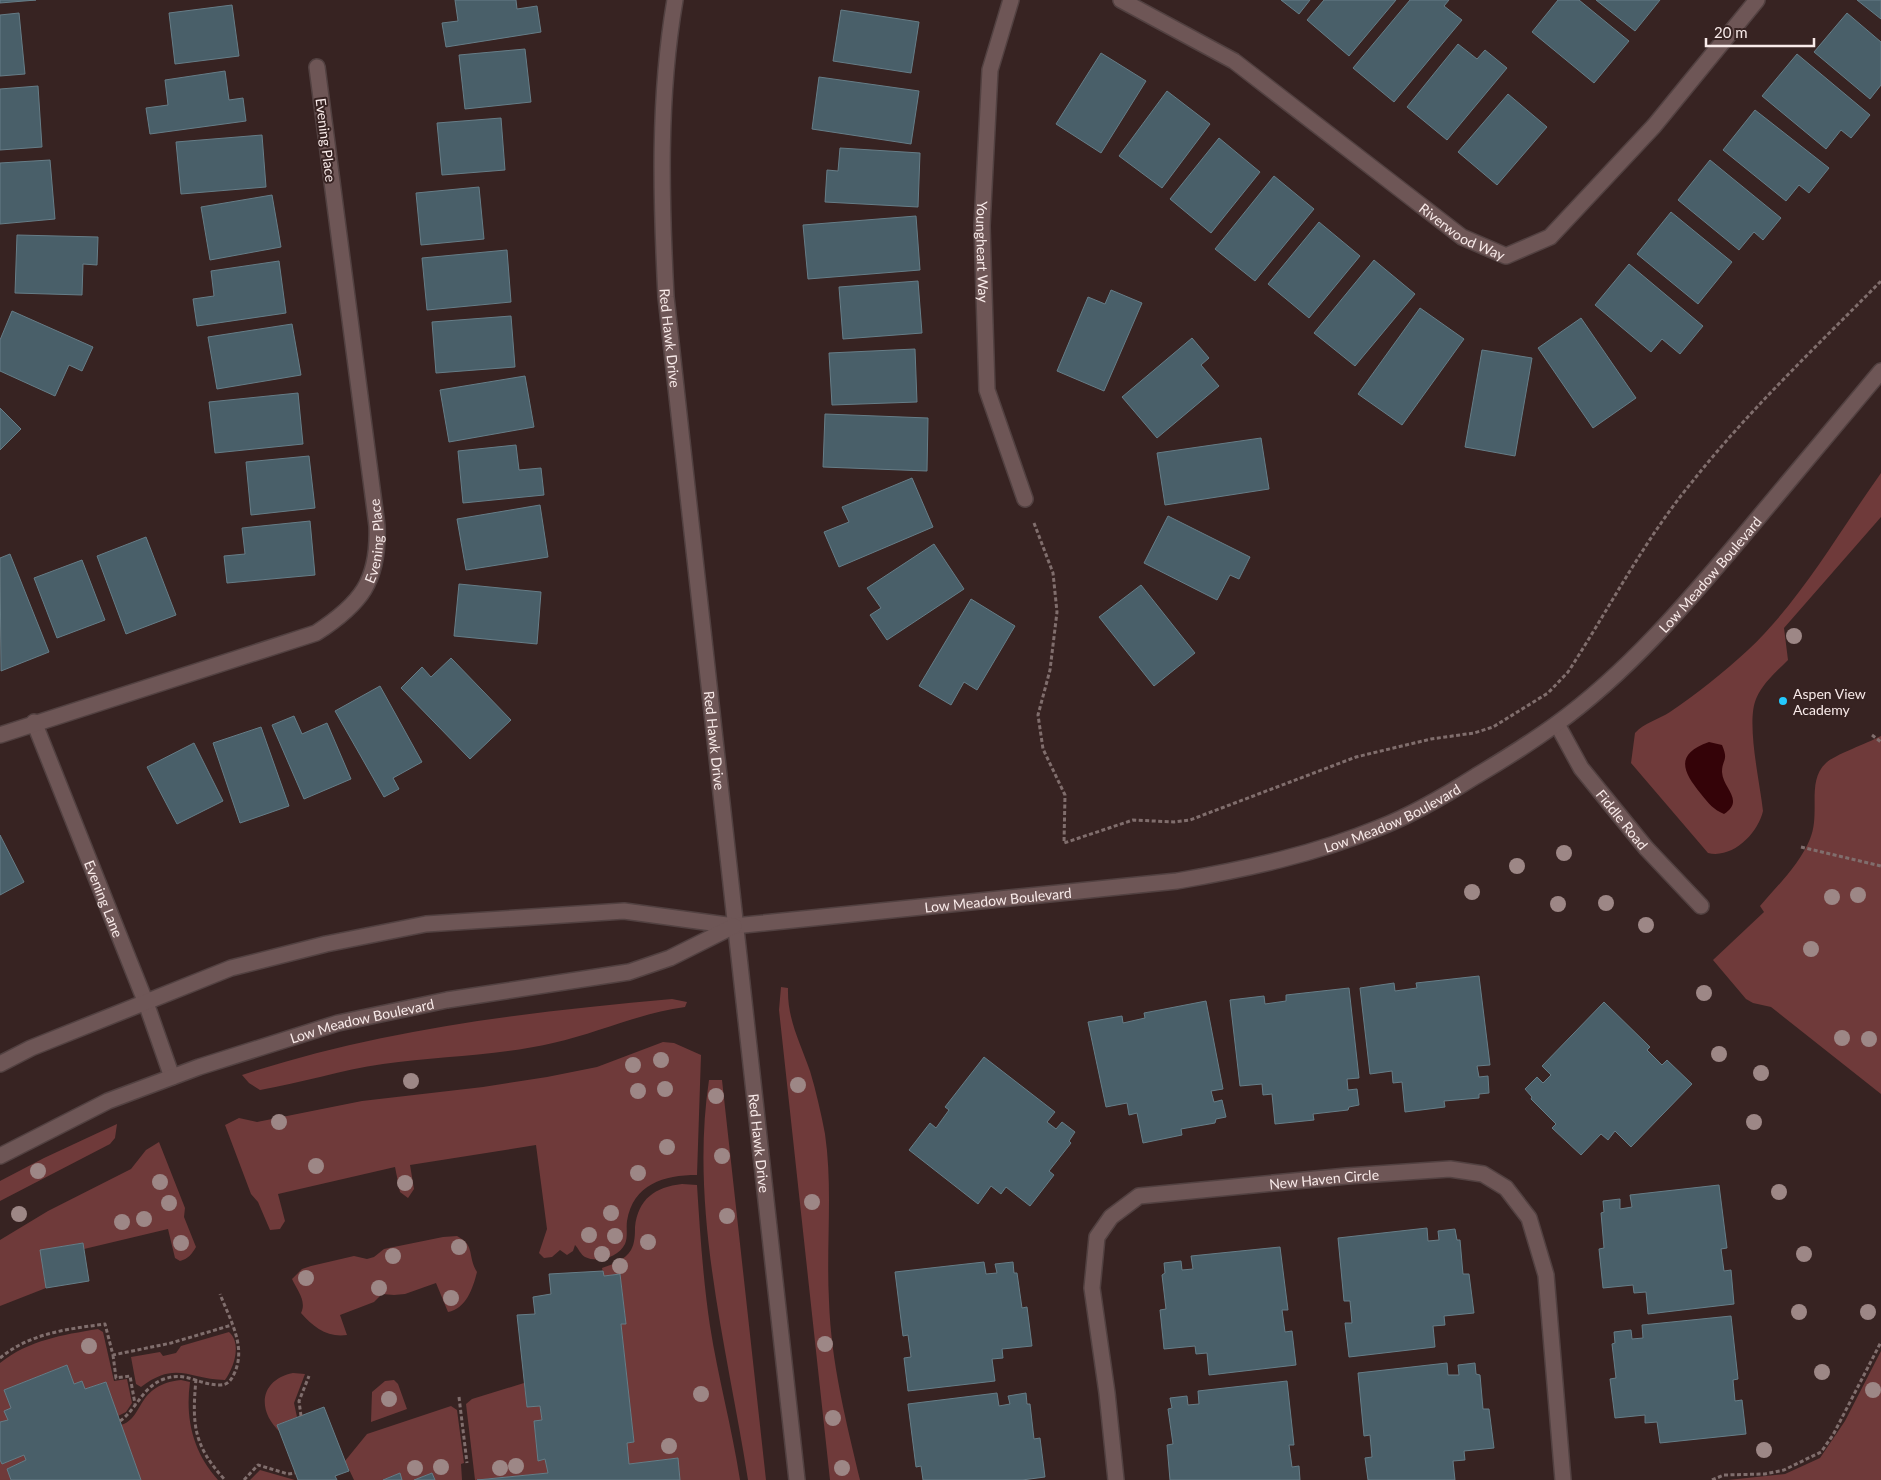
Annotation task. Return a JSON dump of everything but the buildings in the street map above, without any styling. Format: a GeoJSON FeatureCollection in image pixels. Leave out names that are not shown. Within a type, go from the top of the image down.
{"type":"FeatureCollection","features":[{"type":"Feature","properties":{"kind":"street","name":"Red Hawk Drive"},"geometry":{"type":"LineString","coordinates":[[675,0],[664,93],[662,143],[662,221],[666,297],[796,1480]]}},
{"type":"Feature","properties":{"kind":"street","name":"Youngheart Way"},"geometry":{"type":"LineString","coordinates":[[1011,0],[990,70],[982,226],[988,390],[1025,499]]}},
{"type":"Feature","properties":{"kind":"street","name":"Riverwood Way"},"geometry":{"type":"LineString","coordinates":[[1121,0],[1234,61],[1462,237],[1506,256],[1550,237],[1654,126],[1757,0]]}},
{"type":"Feature","properties":{"kind":"street","name":"Evening Place"},"geometry":{"type":"LineString","coordinates":[[0,735],[34,722],[316,633],[344,615],[358,599],[370,580],[378,548],[376,526],[316,68]]}},
{"type":"Feature","properties":{"kind":"street","name":"Low Meadow Boulevard"},"geometry":{"type":"LineString","coordinates":[[0,1064],[31,1048],[231,968],[326,944],[426,924],[624,911],[734,926],[1177,881],[1246,870],[1311,852],[1382,826],[1446,795],[1557,724],[1612,677],[1664,626],[1710,575],[1881,371]]}},
{"type":"Feature","properties":{"kind":"street","name":"Evening Lane"},"geometry":{"type":"LineString","coordinates":[[34,722],[146,1003],[172,1077]]}},
{"type":"Feature","properties":{"kind":"street","name":"Fiddle Road"},"geometry":{"type":"LineString","coordinates":[[1557,724],[1581,768],[1646,848],[1701,906]]}},
{"type":"Feature","properties":{"kind":"street","name":"Low Meadow Boulevard"},"geometry":{"type":"LineString","coordinates":[[0,1156],[108,1101],[172,1077],[338,1023],[448,1000],[629,972],[670,958],[734,926]]}},
{"type":"Feature","properties":{"kind":"street","name":"New Haven Circle"},"geometry":{"type":"LineString","coordinates":[[1116,1480],[1092,1288],[1097,1237],[1112,1217],[1138,1196],[1347,1176],[1450,1169],[1483,1174],[1506,1188],[1529,1218],[1546,1275],[1564,1480]]}},
{"type":"Feature","properties":{"kind":"path"},"geometry":{"type":"LineString","coordinates":[[1025,499],[1053,573],[1057,612],[1050,670],[1038,715],[1043,750],[1065,795],[1064,843],[1133,820],[1174,822],[1190,820],[1356,757],[1416,742],[1474,733],[1492,727],[1548,693],[1568,672],[1668,514],[1691,482],[1729,439],[1881,280]]}},
{"type":"Feature","properties":{"kind":"path"},"geometry":{"type":"LineString","coordinates":[[1872,735],[1881,742]]}},
{"type":"Feature","properties":{"kind":"path"},"geometry":{"type":"LineString","coordinates":[[1801,847],[1881,866]]}},
{"type":"Feature","properties":{"kind":"path"},"geometry":{"type":"LineString","coordinates":[[120,1421],[128,1415],[144,1392],[164,1379],[184,1375],[219,1385],[226,1384],[232,1378],[240,1355],[239,1345],[220,1294]]}},
{"type":"Feature","properties":{"kind":"path"},"geometry":{"type":"LineString","coordinates":[[0,1358],[36,1336],[105,1324],[113,1355],[116,1378],[130,1376],[135,1405]]}},
{"type":"Feature","properties":{"kind":"path"},"geometry":{"type":"LineString","coordinates":[[113,1355],[171,1342],[232,1325]]}},
{"type":"Feature","properties":{"kind":"path"},"geometry":{"type":"LineString","coordinates":[[1712,1480],[1724,1475],[1765,1474],[1784,1470],[1821,1452],[1833,1435],[1881,1342]]}},
{"type":"Feature","properties":{"kind":"path"},"geometry":{"type":"LineString","coordinates":[[301,1416],[299,1401],[309,1376]]}},
{"type":"Feature","properties":{"kind":"path"},"geometry":{"type":"LineString","coordinates":[[196,1379],[194,1428],[202,1449],[225,1480]]}},
{"type":"Feature","properties":{"kind":"path"},"geometry":{"type":"LineString","coordinates":[[459,1397],[467,1463]]}},
{"type":"Feature","properties":{"kind":"path"},"geometry":{"type":"LineString","coordinates":[[244,1480],[258,1465],[288,1474],[295,1473]]}},
{"type":"Feature","properties":{"kind":"shaded area"},"geometry":{"type":"Polygon","coordinates":[[[1881,473],[1881,517],[1784,628],[1788,660],[1774,673],[1756,699],[1752,723],[1763,811],[1756,828],[1750,836],[1735,848],[1717,854],[1708,853],[1631,763],[1635,733],[1643,726],[1670,712],[1720,675],[1767,630],[1786,609],[1819,565],[1881,473]]]}},
{"type":"Feature","properties":{"kind":"shaded area"},"geometry":{"type":"Polygon","coordinates":[[[1881,736],[1881,1094],[1771,1007],[1753,1003],[1746,999],[1713,960],[1764,912],[1760,906],[1788,874],[1806,848],[1813,829],[1815,788],[1820,770],[1836,756],[1881,736]]]}},
{"type":"Feature","properties":{"kind":"shaded area"},"geometry":{"type":"Polygon","coordinates":[[[1709,742],[1722,745],[1725,754],[1722,772],[1733,799],[1733,804],[1724,814],[1706,800],[1694,786],[1686,771],[1685,764],[1691,752],[1709,742]]]}},
{"type":"Feature","properties":{"kind":"shaded area"},"geometry":{"type":"Polygon","coordinates":[[[781,987],[788,988],[792,1020],[810,1071],[825,1134],[829,1175],[828,1280],[830,1324],[840,1391],[860,1480],[830,1480],[779,1010],[781,987]]]}},
{"type":"Feature","properties":{"kind":"shaded area"},"geometry":{"type":"Polygon","coordinates":[[[672,999],[687,1002],[685,1007],[652,1014],[570,1039],[532,1047],[383,1064],[260,1090],[249,1083],[242,1075],[294,1059],[401,1034],[563,1010],[672,999]]]}},
{"type":"Feature","properties":{"kind":"shaded area"},"geometry":{"type":"Polygon","coordinates":[[[663,1042],[674,1043],[701,1055],[697,1175],[685,1175],[662,1180],[643,1190],[630,1208],[625,1244],[617,1253],[607,1258],[590,1259],[585,1257],[575,1245],[573,1251],[567,1255],[560,1250],[552,1257],[544,1258],[539,1253],[547,1229],[536,1145],[410,1165],[414,1189],[408,1198],[400,1192],[395,1167],[278,1194],[285,1221],[280,1229],[270,1230],[258,1202],[251,1194],[225,1125],[239,1118],[257,1122],[362,1101],[483,1087],[547,1077],[597,1067],[663,1042]]]}},
{"type":"Feature","properties":{"kind":"shaded area"},"geometry":{"type":"Polygon","coordinates":[[[709,1080],[722,1080],[766,1480],[748,1480],[714,1281],[707,1231],[704,1180],[704,1130],[709,1080]]]}},
{"type":"Feature","properties":{"kind":"shaded area"},"geometry":{"type":"Polygon","coordinates":[[[117,1124],[115,1138],[110,1144],[0,1201],[0,1181],[117,1124]]]}},
{"type":"Feature","properties":{"kind":"shaded area"},"geometry":{"type":"Polygon","coordinates":[[[159,1142],[185,1208],[184,1217],[196,1247],[190,1256],[180,1261],[175,1258],[168,1229],[84,1249],[82,1243],[41,1250],[46,1288],[0,1306],[0,1240],[48,1211],[131,1169],[146,1150],[159,1142]]]}},
{"type":"Feature","properties":{"kind":"shaded area"},"geometry":{"type":"Polygon","coordinates":[[[682,1184],[697,1185],[710,1326],[740,1480],[680,1480],[677,1458],[629,1464],[627,1443],[634,1442],[621,1324],[626,1323],[620,1274],[604,1276],[602,1268],[622,1259],[631,1250],[637,1217],[644,1202],[664,1188],[682,1184]]]}},
{"type":"Feature","properties":{"kind":"shaded area"},"geometry":{"type":"Polygon","coordinates":[[[457,1236],[467,1244],[477,1272],[468,1297],[460,1307],[454,1310],[448,1312],[436,1283],[405,1294],[382,1294],[374,1302],[340,1315],[347,1335],[327,1333],[311,1323],[301,1313],[303,1309],[302,1300],[292,1279],[302,1269],[354,1256],[367,1259],[374,1257],[384,1249],[457,1236]]]}},
{"type":"Feature","properties":{"kind":"shaded area"},"geometry":{"type":"Polygon","coordinates":[[[98,1329],[103,1332],[114,1381],[127,1379],[132,1403],[126,1412],[118,1416],[106,1382],[85,1389],[82,1381],[74,1384],[67,1365],[4,1390],[11,1408],[5,1411],[8,1420],[0,1422],[0,1363],[11,1355],[34,1344],[59,1336],[98,1329]]]}},
{"type":"Feature","properties":{"kind":"shaded area"},"geometry":{"type":"Polygon","coordinates":[[[229,1332],[233,1337],[236,1349],[234,1362],[225,1380],[174,1373],[153,1379],[141,1387],[136,1384],[131,1357],[160,1352],[163,1356],[176,1353],[181,1346],[229,1332]]]}},
{"type":"Feature","properties":{"kind":"shaded area"},"geometry":{"type":"Polygon","coordinates":[[[1881,1351],[1881,1480],[1728,1480],[1785,1474],[1820,1458],[1845,1421],[1881,1351]]]}},
{"type":"Feature","properties":{"kind":"shaded area"},"geometry":{"type":"Polygon","coordinates":[[[293,1373],[305,1374],[294,1403],[297,1417],[277,1425],[280,1432],[268,1415],[265,1397],[273,1382],[293,1373]]]}},
{"type":"Feature","properties":{"kind":"shaded area"},"geometry":{"type":"Polygon","coordinates":[[[181,1380],[190,1382],[190,1422],[197,1446],[202,1458],[218,1480],[141,1480],[121,1425],[134,1416],[148,1395],[156,1388],[166,1383],[181,1380]]]}},
{"type":"Feature","properties":{"kind":"shaded area"},"geometry":{"type":"Polygon","coordinates":[[[394,1380],[398,1384],[407,1409],[371,1422],[372,1392],[385,1381],[394,1380]]]}},
{"type":"Feature","properties":{"kind":"shaded area"},"geometry":{"type":"Polygon","coordinates":[[[524,1383],[527,1407],[540,1406],[542,1420],[534,1421],[538,1461],[545,1459],[548,1473],[475,1480],[466,1404],[472,1399],[524,1383]]]}},
{"type":"Feature","properties":{"kind":"shaded area"},"geometry":{"type":"Polygon","coordinates":[[[451,1406],[457,1410],[464,1463],[461,1464],[462,1480],[435,1480],[432,1473],[414,1480],[402,1480],[400,1473],[383,1480],[354,1480],[345,1461],[367,1434],[451,1406]]]}},
{"type":"Feature","properties":{"kind":"shaded area"},"geometry":{"type":"Polygon","coordinates":[[[24,1455],[26,1460],[7,1469],[11,1480],[0,1480],[0,1460],[2,1464],[24,1455]]]}},
{"type":"Feature","properties":{"kind":"shaded area"},"geometry":{"type":"Polygon","coordinates":[[[260,1470],[295,1480],[250,1480],[260,1470]]]}},
{"type":"Feature","properties":{"kind":"place","name":"Aspen View Academy"},"geometry":{"type":"Point","coordinates":[1783,701]}}]}
